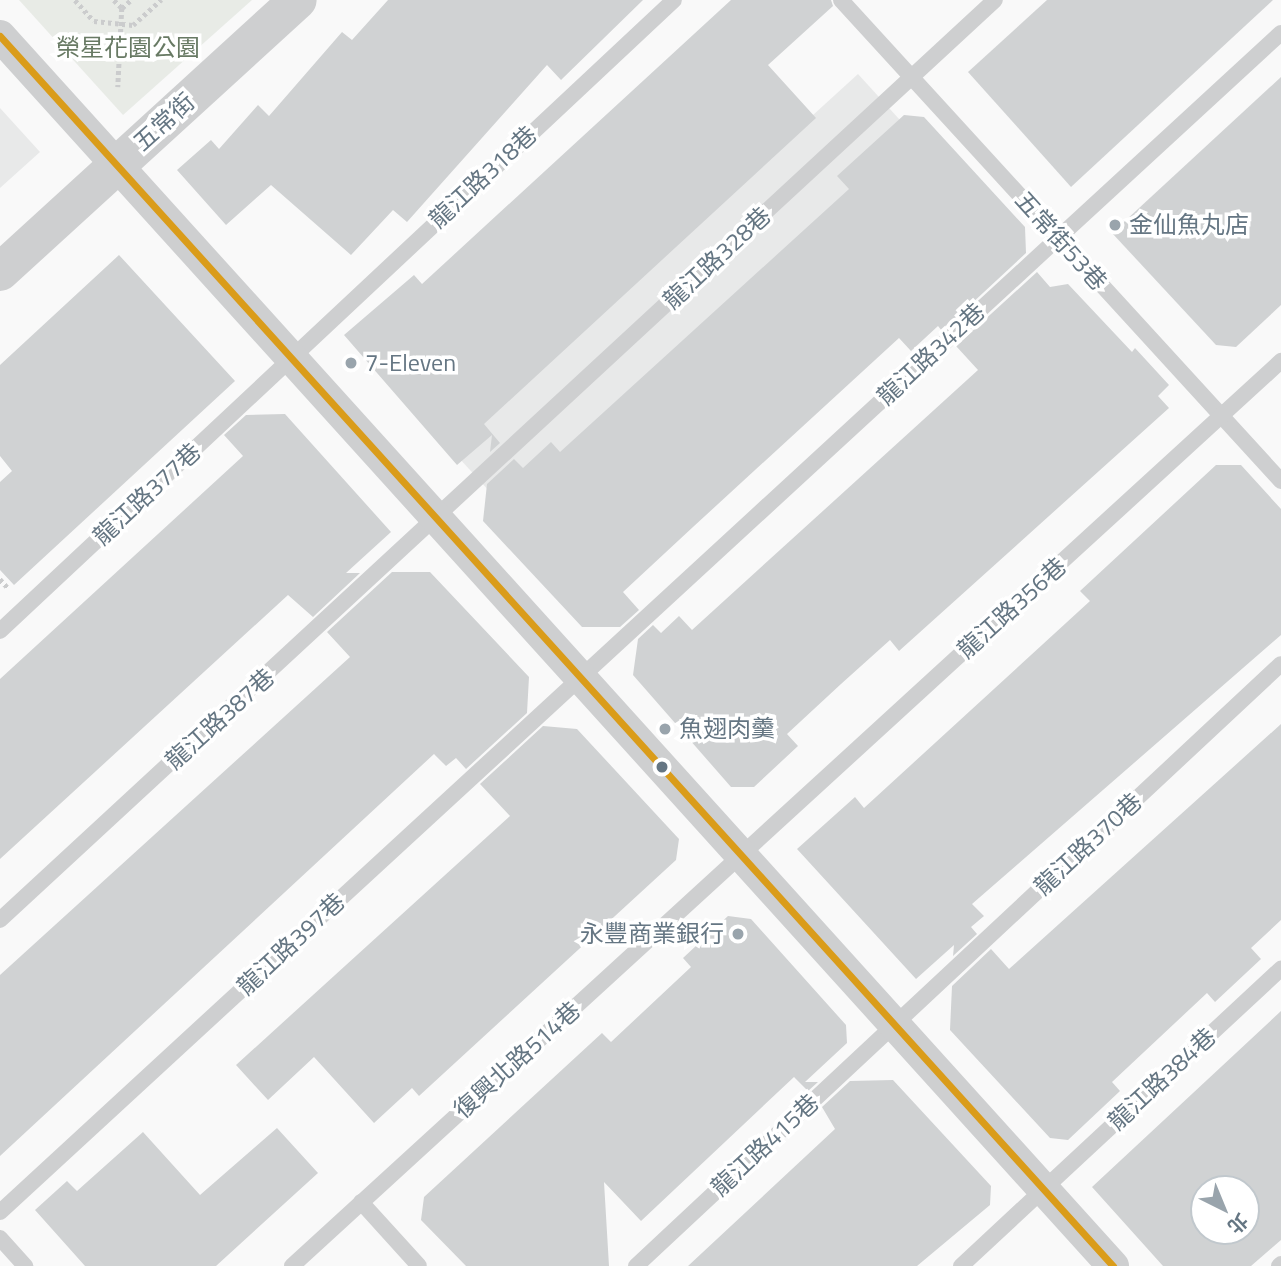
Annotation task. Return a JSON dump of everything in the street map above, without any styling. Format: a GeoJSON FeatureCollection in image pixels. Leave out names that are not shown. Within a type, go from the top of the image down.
{"type":"FeatureCollection","features":[{"type":"Feature","properties":{"kind":"street","name":"五常街"},"geometry":{"type":"LineString","coordinates":[[0,272],[298,0]]}},
{"type":"Feature","properties":{"kind":"street"},"geometry":{"type":"LineString","coordinates":[[0,36],[115,166],[294,356],[1113,1266]]}},
{"type":"Feature","properties":{"kind":"lane","name":"龍江路318巷"},"geometry":{"type":"LineString","coordinates":[[294,356],[674,0]]}},
{"type":"Feature","properties":{"kind":"lane","name":"五常街53巷"},"geometry":{"type":"LineString","coordinates":[[841,0],[1281,481]]}},
{"type":"Feature","properties":{"kind":"lane","name":"龍江路328巷"},"geometry":{"type":"LineString","coordinates":[[439,518],[995,0]]}},
{"type":"Feature","properties":{"kind":"lane","name":"龍江路342巷"},"geometry":{"type":"LineString","coordinates":[[581,676],[1281,33]]}},
{"type":"Feature","properties":{"kind":"lane","name":"龍江路377巷"},"geometry":{"type":"LineString","coordinates":[[0,631],[294,356]]}},
{"type":"Feature","properties":{"kind":"lane","name":"龍江路356巷"},"geometry":{"type":"LineString","coordinates":[[742,855],[1281,361]]}},
{"type":"Feature","properties":{"kind":"lane","name":"龍江路387巷"},"geometry":{"type":"LineString","coordinates":[[0,920],[439,518]]}},
{"type":"Feature","properties":{"kind":"lane","name":"龍江路370巷"},"geometry":{"type":"LineString","coordinates":[[895,1023],[1281,664]]}},
{"type":"Feature","properties":{"kind":"lane","name":"龍江路397巷"},"geometry":{"type":"LineString","coordinates":[[0,1212],[581,676]]}},
{"type":"Feature","properties":{"kind":"lane","name":"復興北路514巷"},"geometry":{"type":"LineString","coordinates":[[292,1266],[742,855]]}},
{"type":"Feature","properties":{"kind":"lane","name":"龍江路384巷"},"geometry":{"type":"LineString","coordinates":[[961,1266],[1281,969]]}},
{"type":"Feature","properties":{"kind":"lane","name":"龍江路415巷"},"geometry":{"type":"LineString","coordinates":[[636,1266],[895,1023]]}},
{"type":"Feature","properties":{"kind":"lane"},"geometry":{"type":"LineString","coordinates":[[361,1202],[419,1266]]}},
{"type":"Feature","properties":{"kind":"lane"},"geometry":{"type":"LineString","coordinates":[[0,1238],[25,1266]]}},
{"type":"Feature","properties":{"kind":"path"},"geometry":{"type":"LineString","coordinates":[[75,0],[94,21],[133,25],[161,0]]}},
{"type":"Feature","properties":{"kind":"path"},"geometry":{"type":"LineString","coordinates":[[114,0],[122,8]]}},
{"type":"Feature","properties":{"kind":"path"},"geometry":{"type":"LineString","coordinates":[[118,87],[122,8],[131,0]]}},
{"type":"Feature","properties":{"kind":"shaded area"},"geometry":{"type":"Polygon","coordinates":[[[858,74],[920,142],[511,515],[449,447],[858,74]]]}},
{"type":"Feature","properties":{"kind":"shaded area"},"geometry":{"type":"Polygon","coordinates":[[[0,108],[40,152],[0,188],[0,108]]]}},
{"type":"Feature","properties":{"kind":"green space","name":"榮星花園公園"},"geometry":{"type":"Polygon","coordinates":[[[19,0],[252,0],[123,115],[19,0]]]}},
{"type":"Feature","properties":{"kind":"building"},"geometry":{"type":"Polygon","coordinates":[[[388,0],[643,0],[561,80],[547,65],[407,222],[393,210],[351,255],[271,185],[226,225],[177,170],[211,140],[219,149],[258,105],[269,116],[342,32],[352,40],[388,0]]]}},
{"type":"Feature","properties":{"kind":"building"},"geometry":{"type":"Polygon","coordinates":[[[731,0],[831,0],[833,6],[768,65],[816,118],[484,424],[500,443],[490,452],[492,435],[457,465],[344,335],[414,275],[422,284],[731,0]]]}},
{"type":"Feature","properties":{"kind":"building"},"geometry":{"type":"Polygon","coordinates":[[[1047,0],[1273,0],[1071,187],[968,72],[1047,0]]]}},
{"type":"Feature","properties":{"kind":"building"},"geometry":{"type":"Polygon","coordinates":[[[1281,77],[1281,305],[1236,347],[1216,345],[1112,233],[1281,77]]]}},
{"type":"Feature","properties":{"kind":"building"},"geometry":{"type":"Polygon","coordinates":[[[904,115],[924,117],[1025,227],[1026,253],[942,331],[938,326],[911,351],[899,338],[693,527],[623,592],[639,610],[620,627],[582,627],[483,521],[487,484],[514,459],[523,468],[551,442],[560,452],[849,189],[837,176],[904,115]]]}},
{"type":"Feature","properties":{"kind":"building"},"geometry":{"type":"Polygon","coordinates":[[[119,255],[235,381],[14,585],[0,570],[0,482],[12,471],[0,456],[0,365],[119,255]]]}},
{"type":"Feature","properties":{"kind":"building"},"geometry":{"type":"Polygon","coordinates":[[[1037,272],[1050,287],[1068,284],[1132,352],[1135,348],[1169,385],[1158,396],[1169,408],[899,651],[890,640],[841,684],[787,734],[798,746],[754,787],[731,787],[633,675],[638,639],[653,625],[661,633],[679,616],[692,630],[978,370],[956,346],[1037,272]]]}},
{"type":"Feature","properties":{"kind":"building"},"geometry":{"type":"Polygon","coordinates":[[[285,414],[391,532],[346,573],[360,573],[313,617],[288,595],[0,859],[0,679],[243,456],[224,435],[246,415],[285,414]]]}},
{"type":"Feature","properties":{"kind":"building"},"geometry":{"type":"Polygon","coordinates":[[[1216,465],[1241,465],[1281,509],[1281,635],[972,904],[984,916],[971,927],[977,934],[953,956],[954,945],[916,979],[797,849],[855,797],[864,808],[1090,601],[1080,591],[1216,465]]]}},
{"type":"Feature","properties":{"kind":"building"},"geometry":{"type":"Polygon","coordinates":[[[392,572],[430,572],[529,677],[527,713],[466,769],[456,758],[446,766],[434,754],[0,1156],[0,975],[350,657],[327,632],[392,572]]]}},
{"type":"Feature","properties":{"kind":"building"},"geometry":{"type":"Polygon","coordinates":[[[1281,724],[1281,920],[1251,948],[1261,959],[1215,1002],[1207,993],[1112,1082],[1120,1091],[1068,1140],[1050,1138],[950,1030],[952,986],[991,949],[1009,969],[1281,724]]]}},
{"type":"Feature","properties":{"kind":"building"},"geometry":{"type":"Polygon","coordinates":[[[543,726],[577,729],[679,839],[676,860],[419,1096],[412,1088],[374,1123],[314,1057],[268,1100],[236,1065],[510,816],[480,784],[543,726]]]}},
{"type":"Feature","properties":{"kind":"building"},"geometry":{"type":"Polygon","coordinates":[[[728,916],[751,919],[846,1025],[847,1043],[805,1082],[818,1082],[808,1091],[794,1077],[641,1221],[604,1182],[609,1266],[466,1266],[421,1220],[424,1197],[602,1033],[611,1042],[691,967],[683,958],[728,916]]]}},
{"type":"Feature","properties":{"kind":"building"},"geometry":{"type":"Polygon","coordinates":[[[1281,1011],[1281,1240],[1251,1266],[1163,1266],[1092,1187],[1281,1011]]]}},
{"type":"Feature","properties":{"kind":"building"},"geometry":{"type":"Polygon","coordinates":[[[893,1080],[991,1186],[990,1205],[917,1266],[688,1266],[835,1129],[822,1107],[850,1081],[893,1080]]]}},
{"type":"Feature","properties":{"kind":"building"},"geometry":{"type":"Polygon","coordinates":[[[277,1128],[318,1173],[216,1266],[85,1266],[35,1210],[67,1181],[77,1191],[143,1132],[200,1195],[277,1128]]]}},
{"type":"Feature","properties":{"kind":"transit line"},"geometry":{"type":"LineString","coordinates":[[0,36],[1113,1266]]}},
{"type":"Feature","properties":{"kind":"place","name":"金仙魚丸店"},"geometry":{"type":"Point","coordinates":[1115,225]}},
{"type":"Feature","properties":{"kind":"place","name":"7-Eleven"},"geometry":{"type":"Point","coordinates":[351,363]}},
{"type":"Feature","properties":{"kind":"place","name":"魚翅肉羹"},"geometry":{"type":"Point","coordinates":[665,729]}},
{"type":"Feature","properties":{"kind":"place","name":"永豐商業銀行"},"geometry":{"type":"Point","coordinates":[738,934]}}]}
